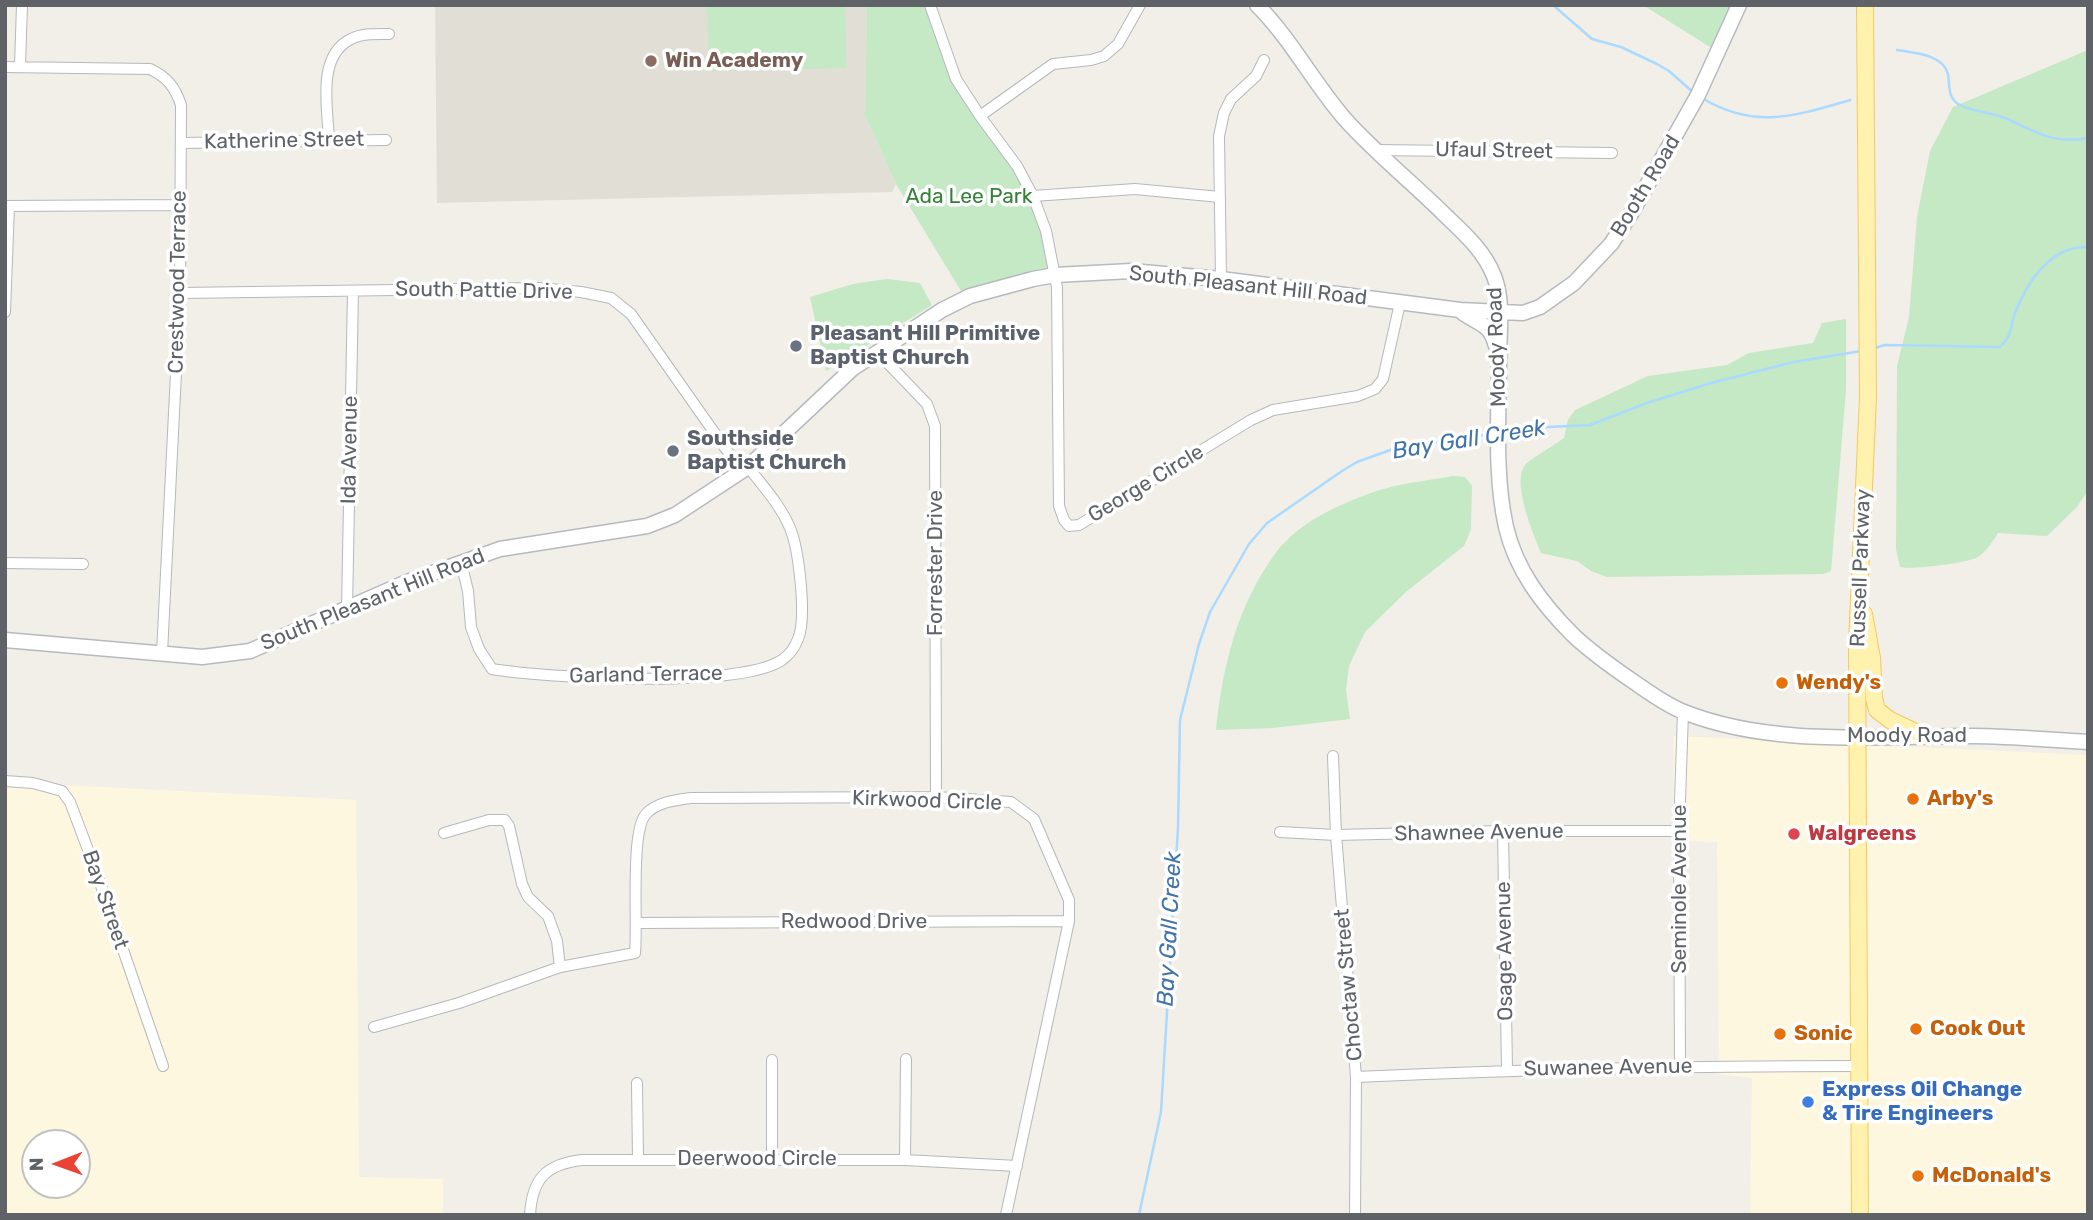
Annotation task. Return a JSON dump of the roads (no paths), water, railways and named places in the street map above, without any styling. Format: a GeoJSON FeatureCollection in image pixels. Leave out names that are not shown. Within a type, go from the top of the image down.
{"type":"FeatureCollection","features":[{"type":"Feature","properties":{"kind":"main road","name":"Russell Parkway"},"geometry":{"type":"LineString","coordinates":[[1860,1215],[1857,643],[1868,397],[1865,5]]}},
{"type":"Feature","properties":{"kind":"main road"},"geometry":{"type":"LineString","coordinates":[[1859,586],[1872,658],[1876,706],[1890,720],[1924,736]]}},
{"type":"Feature","properties":{"kind":"street"},"geometry":{"type":"LineString","coordinates":[[20,66],[22,5]]}},
{"type":"Feature","properties":{"kind":"street"},"geometry":{"type":"LineString","coordinates":[[930,5],[956,79],[1012,158],[1033,196],[1046,231],[1055,275]]}},
{"type":"Feature","properties":{"kind":"street"},"geometry":{"type":"LineString","coordinates":[[980,116],[1053,64],[1104,56],[1118,44],[1140,5]]}},
{"type":"Feature","properties":{"kind":"street","name":"Moody Road"},"geometry":{"type":"LineString","coordinates":[[1257,5],[1289,41],[1342,116],[1479,250],[1495,279],[1500,312],[1501,497],[1515,558],[1536,592],[1563,625],[1599,659],[1654,697],[1683,712],[1755,731],[1858,737],[1975,736],[2088,742]]}},
{"type":"Feature","properties":{"kind":"street","name":"Booth Road"},"geometry":{"type":"LineString","coordinates":[[1500,312],[1523,313],[1540,307],[1574,283],[1611,244],[1648,187],[1698,95],[1739,5]]}},
{"type":"Feature","properties":{"kind":"street"},"geometry":{"type":"LineString","coordinates":[[329,141],[328,79],[333,56],[353,38],[389,34]]}},
{"type":"Feature","properties":{"kind":"street"},"geometry":{"type":"LineString","coordinates":[[1221,279],[1219,136],[1224,113],[1231,99],[1256,76],[1264,60]]}},
{"type":"Feature","properties":{"kind":"street","name":"Crestwood Terrace"},"geometry":{"type":"LineString","coordinates":[[5,67],[150,69],[162,75],[176,90],[181,105],[180,293],[162,653]]}},
{"type":"Feature","properties":{"kind":"street","name":"Katherine Street"},"geometry":{"type":"LineString","coordinates":[[182,143],[386,140]]}},
{"type":"Feature","properties":{"kind":"street","name":"Ufaul Street"},"geometry":{"type":"LineString","coordinates":[[1376,150],[1612,153]]}},
{"type":"Feature","properties":{"kind":"street"},"geometry":{"type":"LineString","coordinates":[[1033,196],[1135,189],[1220,197]]}},
{"type":"Feature","properties":{"kind":"street"},"geometry":{"type":"LineString","coordinates":[[5,312],[7,206],[180,205]]}},
{"type":"Feature","properties":{"kind":"street","name":"South Pleasant Hill Road"},"geometry":{"type":"LineString","coordinates":[[5,640],[202,657],[250,651],[407,582],[500,549],[647,526],[675,515],[745,470],[852,369],[942,310],[970,296],[1055,275],[1131,271],[1221,279],[1460,310],[1500,312]]}},
{"type":"Feature","properties":{"kind":"street","name":"George Circle"},"geometry":{"type":"LineString","coordinates":[[1055,275],[1059,506],[1069,526],[1079,525],[1251,420],[1273,410],[1358,396],[1375,389],[1383,379],[1400,303]]}},
{"type":"Feature","properties":{"kind":"street","name":"South Pattie Drive"},"geometry":{"type":"LineString","coordinates":[[180,293],[538,288],[611,298],[631,314],[745,470]]}},
{"type":"Feature","properties":{"kind":"street","name":"Ida Avenue"},"geometry":{"type":"LineString","coordinates":[[347,609],[354,291]]}},
{"type":"Feature","properties":{"kind":"street"},"geometry":{"type":"LineString","coordinates":[[1460,310],[1490,330],[1499,360]]}},
{"type":"Feature","properties":{"kind":"street","name":"Forrester Drive"},"geometry":{"type":"LineString","coordinates":[[877,352],[927,404],[935,426],[936,797]]}},
{"type":"Feature","properties":{"kind":"street","name":"Garland Terrace"},"geometry":{"type":"LineString","coordinates":[[461,562],[468,592],[471,627],[478,649],[492,669],[566,677],[687,677],[734,674],[781,661],[792,651],[799,638],[802,617],[798,561],[791,530],[781,511],[745,470]]}},
{"type":"Feature","properties":{"kind":"street"},"geometry":{"type":"LineString","coordinates":[[5,562],[83,564]]}},
{"type":"Feature","properties":{"kind":"street","name":"Seminole Avenue"},"geometry":{"type":"LineString","coordinates":[[1680,1066],[1679,831],[1683,712]]}},
{"type":"Feature","properties":{"kind":"street","name":"Choctaw Street"},"geometry":{"type":"LineString","coordinates":[[1333,756],[1336,835],[1356,1077],[1355,1215]]}},
{"type":"Feature","properties":{"kind":"street","name":"Bay Street"},"geometry":{"type":"LineString","coordinates":[[5,780],[33,783],[62,791],[70,802],[163,1066]]}},
{"type":"Feature","properties":{"kind":"street","name":"Kirkwood Circle"},"geometry":{"type":"LineString","coordinates":[[560,967],[635,953],[639,824],[647,812],[662,803],[691,798],[936,797],[1011,802],[1034,819],[1069,900],[1069,922],[1006,1215]]}},
{"type":"Feature","properties":{"kind":"street"},"geometry":{"type":"LineString","coordinates":[[374,1027],[459,1003],[560,967],[557,941],[548,916],[528,897],[522,884],[509,826],[505,820],[489,820],[444,833]]}},
{"type":"Feature","properties":{"kind":"street","name":"Osage Avenue"},"geometry":{"type":"LineString","coordinates":[[1503,831],[1507,1070]]}},
{"type":"Feature","properties":{"kind":"street","name":"Shawnee Avenue"},"geometry":{"type":"LineString","coordinates":[[1280,832],[1336,835],[1679,831]]}},
{"type":"Feature","properties":{"kind":"street","name":"Redwood Drive"},"geometry":{"type":"LineString","coordinates":[[638,923],[1069,922]]}},
{"type":"Feature","properties":{"kind":"street"},"geometry":{"type":"LineString","coordinates":[[905,1059],[905,1160]]}},
{"type":"Feature","properties":{"kind":"street"},"geometry":{"type":"LineString","coordinates":[[772,1060],[772,1159]]}},
{"type":"Feature","properties":{"kind":"street","name":"Suwanee Avenue"},"geometry":{"type":"LineString","coordinates":[[1356,1077],[1680,1066],[1861,1066]]}},
{"type":"Feature","properties":{"kind":"street"},"geometry":{"type":"LineString","coordinates":[[637,1083],[638,1160]]}},
{"type":"Feature","properties":{"kind":"street","name":"Deerwood Circle"},"geometry":{"type":"LineString","coordinates":[[530,1215],[534,1189],[540,1177],[566,1162],[905,1160],[1017,1166]]}},
{"type":"Feature","properties":{"kind":"waterway"},"geometry":{"type":"LineString","coordinates":[[1553,5],[1592,39],[1621,47],[1657,64],[1694,93]]}},
{"type":"Feature","properties":{"kind":"waterway"},"geometry":{"type":"LineString","coordinates":[[1897,50],[1927,56],[1940,62],[1948,74],[1952,97],[1963,107],[1999,116],[2054,138],[2088,138]]}},
{"type":"Feature","properties":{"kind":"waterway"},"geometry":{"type":"LineString","coordinates":[[1702,98],[1721,108],[1758,117],[1793,115],[1850,100]]}},
{"type":"Feature","properties":{"kind":"waterway","name":"Bay Gall Creek"},"geometry":{"type":"LineString","coordinates":[[1875,348],[1885,345],[2000,347],[2009,335],[2026,289],[2042,268],[2063,252],[2088,247]]}},
{"type":"Feature","properties":{"kind":"waterway","name":"Bay Gall Creek"},"geometry":{"type":"LineString","coordinates":[[1501,433],[1528,428],[1590,425],[1711,383],[1794,362],[1861,351]]}},
{"type":"Feature","properties":{"kind":"waterway","name":"Bay Gall Creek"},"geometry":{"type":"LineString","coordinates":[[1139,1215],[1161,1112],[1178,828],[1180,720],[1210,612],[1249,544],[1267,523],[1342,471],[1357,462],[1393,449],[1491,434]]}},
{"type":"Feature","properties":{"kind":"place","name":"Win Academy"},"geometry":{"type":"Point","coordinates":[651,61]}},
{"type":"Feature","properties":{"kind":"place","name":"Pleasant Hill Primitive Baptist Church"},"geometry":{"type":"Point","coordinates":[796,346]}},
{"type":"Feature","properties":{"kind":"place","name":"Southside Baptist Church"},"geometry":{"type":"Point","coordinates":[673,451]}},
{"type":"Feature","properties":{"kind":"place","name":"Wendy's"},"geometry":{"type":"Point","coordinates":[1782,683]}},
{"type":"Feature","properties":{"kind":"place","name":"Arby's"},"geometry":{"type":"Point","coordinates":[1913,799]}},
{"type":"Feature","properties":{"kind":"place","name":"Walgreens"},"geometry":{"type":"Point","coordinates":[1794,834]}},
{"type":"Feature","properties":{"kind":"place","name":"Cook Out"},"geometry":{"type":"Point","coordinates":[1916,1029]}},
{"type":"Feature","properties":{"kind":"place","name":"Sonic"},"geometry":{"type":"Point","coordinates":[1780,1034]}},
{"type":"Feature","properties":{"kind":"place","name":"Express Oil Change & Tire Engineers"},"geometry":{"type":"Point","coordinates":[1808,1102]}},
{"type":"Feature","properties":{"kind":"place","name":"McDonald's"},"geometry":{"type":"Point","coordinates":[1918,1176]}},
{"type":"Feature","properties":{"kind":"park label","name":"Ada Lee Park"},"geometry":{"type":"Point","coordinates":[969,197]}}]}
